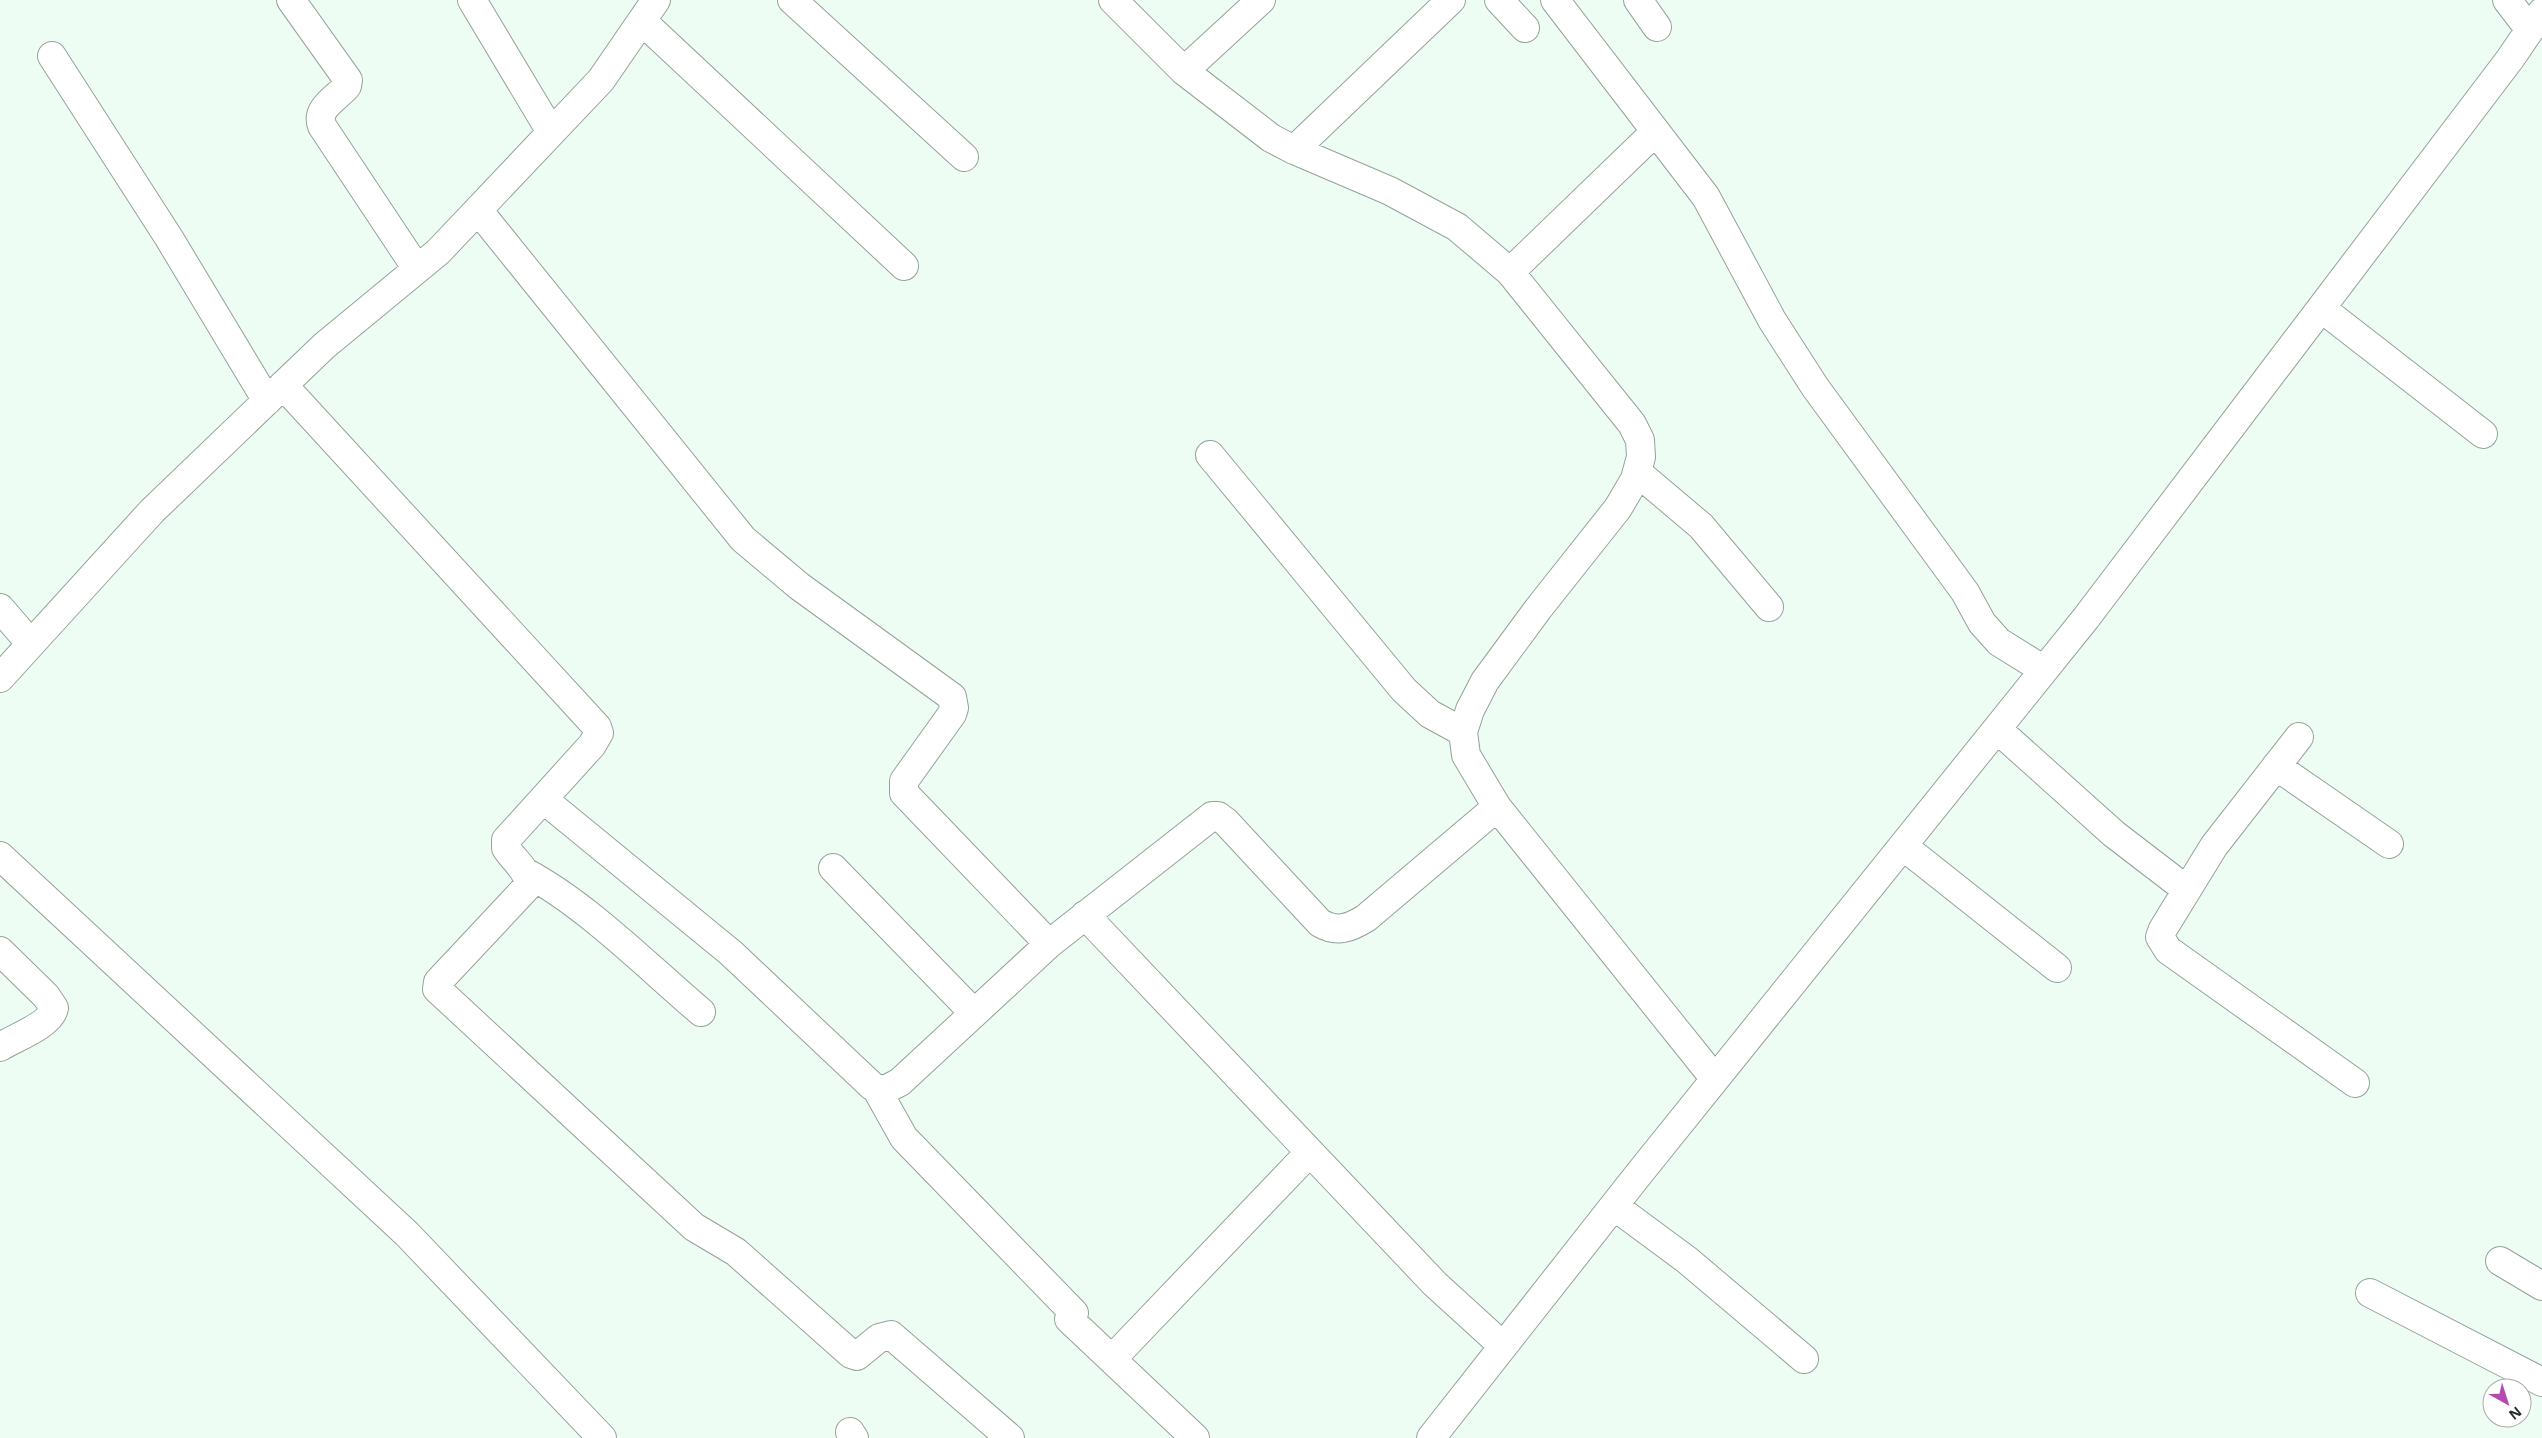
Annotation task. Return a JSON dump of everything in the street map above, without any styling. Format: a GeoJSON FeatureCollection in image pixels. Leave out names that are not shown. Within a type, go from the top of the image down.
{"type":"FeatureCollection","features":[{"type":"Feature","properties":{"kind":"street"},"geometry":{"type":"LineString","coordinates":[[291,0],[348,80],[347,86],[321,111],[319,118],[322,126],[417,269]]}},
{"type":"Feature","properties":{"kind":"street"},"geometry":{"type":"LineString","coordinates":[[472,0],[551,132]]}},
{"type":"Feature","properties":{"kind":"street"},"geometry":{"type":"LineString","coordinates":[[792,0],[964,157]]}},
{"type":"Feature","properties":{"kind":"street"},"geometry":{"type":"LineString","coordinates":[[1113,0],[1184,71],[1271,138],[1294,150],[1390,191],[1457,227],[1510,272],[1632,424],[1640,440],[1641,457],[1637,472],[1618,508],[1538,609],[1485,682],[1470,710],[1463,732],[1466,754],[1497,807],[1715,1079]]}},
{"type":"Feature","properties":{"kind":"street"},"geometry":{"type":"LineString","coordinates":[[1184,71],[1261,0]]}},
{"type":"Feature","properties":{"kind":"street"},"geometry":{"type":"LineString","coordinates":[[1294,150],[1451,0]]}},
{"type":"Feature","properties":{"kind":"street"},"geometry":{"type":"LineString","coordinates":[[1499,0],[1525,28]]}},
{"type":"Feature","properties":{"kind":"street"},"geometry":{"type":"LineString","coordinates":[[1555,0],[1711,205],[1772,320],[1814,387],[1965,592],[1982,623],[1999,642],[2044,670]]}},
{"type":"Feature","properties":{"kind":"street"},"geometry":{"type":"LineString","coordinates":[[1638,0],[1657,26]]}},
{"type":"Feature","properties":{"kind":"street"},"geometry":{"type":"LineString","coordinates":[[1431,1438],[1715,1079],[2044,670],[2510,59],[2536,21],[2507,0]]}},
{"type":"Feature","properties":{"kind":"street"},"geometry":{"type":"LineString","coordinates":[[0,678],[152,511],[324,346],[438,252],[601,80],[649,10],[904,266]]}},
{"type":"Feature","properties":{"kind":"street"},"geometry":{"type":"LineString","coordinates":[[52,56],[169,238],[275,393],[598,727],[599,733],[592,745],[542,799],[505,843],[506,848],[525,872],[528,880],[524,892],[438,982],[437,989],[694,1227],[736,1252],[851,1354],[860,1354],[879,1338],[891,1335],[1010,1438]]}},
{"type":"Feature","properties":{"kind":"street"},"geometry":{"type":"LineString","coordinates":[[1510,272],[1655,132]]}},
{"type":"Feature","properties":{"kind":"street"},"geometry":{"type":"LineString","coordinates":[[478,210],[742,538],[799,586],[952,697],[954,708],[952,714],[904,781],[904,793],[1049,944]]}},
{"type":"Feature","properties":{"kind":"street"},"geometry":{"type":"LineString","coordinates":[[2321,308],[2483,434]]}},
{"type":"Feature","properties":{"kind":"street"},"geometry":{"type":"LineString","coordinates":[[1210,455],[1404,690],[1430,714],[1463,732]]}},
{"type":"Feature","properties":{"kind":"street"},"geometry":{"type":"LineString","coordinates":[[1637,472],[1701,526],[1769,607]]}},
{"type":"Feature","properties":{"kind":"street"},"geometry":{"type":"LineString","coordinates":[[0,608],[31,644]]}},
{"type":"Feature","properties":{"kind":"street"},"geometry":{"type":"LineString","coordinates":[[1997,729],[2107,829],[2187,890]]}},
{"type":"Feature","properties":{"kind":"street"},"geometry":{"type":"LineString","coordinates":[[2299,737],[2214,846],[2163,929],[2160,938],[2164,946],[2355,1083]]}},
{"type":"Feature","properties":{"kind":"street"},"geometry":{"type":"LineString","coordinates":[[2276,766],[2389,844]]}},
{"type":"Feature","properties":{"kind":"street"},"geometry":{"type":"LineString","coordinates":[[542,799],[731,954],[878,1090],[904,1138],[1112,1359],[1196,1438]]}},
{"type":"Feature","properties":{"kind":"street"},"geometry":{"type":"LineString","coordinates":[[878,1090],[883,1091],[894,1087],[1049,944],[1206,820],[1218,816],[1320,923],[1330,929],[1341,929],[1353,926],[1366,918],[1497,807]]}},
{"type":"Feature","properties":{"kind":"street"},"geometry":{"type":"LineString","coordinates":[[1903,846],[2057,968]]}},
{"type":"Feature","properties":{"kind":"street"},"geometry":{"type":"LineString","coordinates":[[0,856],[407,1234],[602,1438]]}},
{"type":"Feature","properties":{"kind":"street"},"geometry":{"type":"LineString","coordinates":[[833,868],[974,1013]]}},
{"type":"Feature","properties":{"kind":"street"},"geometry":{"type":"LineString","coordinates":[[525,872],[574,904],[701,1012]]}},
{"type":"Feature","properties":{"kind":"street"},"geometry":{"type":"LineString","coordinates":[[1085,915],[1435,1284],[1503,1346]]}},
{"type":"Feature","properties":{"kind":"street"},"geometry":{"type":"LineString","coordinates":[[0,951],[46,996],[54,1008],[53,1013],[44,1023],[2,1044]]}},
{"type":"Feature","properties":{"kind":"street"},"geometry":{"type":"LineString","coordinates":[[1112,1359],[1309,1153]]}},
{"type":"Feature","properties":{"kind":"street"},"geometry":{"type":"LineString","coordinates":[[1614,1206],[1687,1260],[1804,1359]]}},
{"type":"Feature","properties":{"kind":"street"},"geometry":{"type":"LineString","coordinates":[[2500,1261],[2542,1286]]}},
{"type":"Feature","properties":{"kind":"street"},"geometry":{"type":"LineString","coordinates":[[2370,1293],[2542,1382]]}}]}
